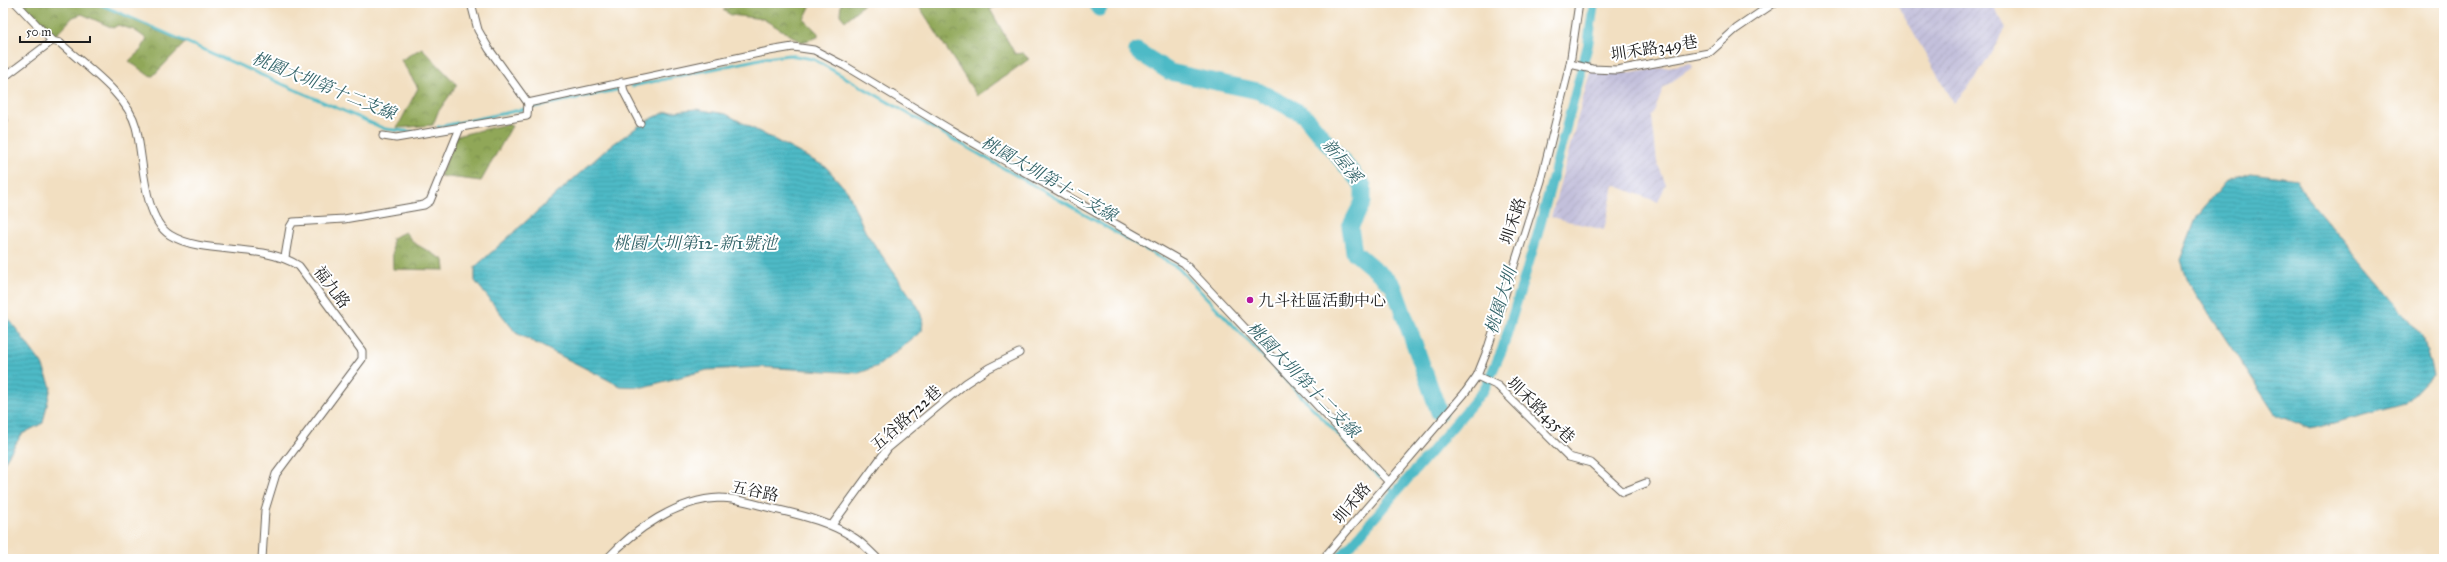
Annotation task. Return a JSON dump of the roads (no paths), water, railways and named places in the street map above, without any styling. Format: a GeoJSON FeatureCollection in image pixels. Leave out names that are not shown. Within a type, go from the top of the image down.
{"type":"FeatureCollection","features":[{"type":"Feature","properties":{"kind":"street"},"geometry":{"type":"LineString","coordinates":[[16,3],[52,41],[60,43],[131,110],[137,128],[152,211],[169,234],[181,239],[285,257],[290,227],[293,222],[344,219],[424,205],[430,201],[460,128]]}},
{"type":"Feature","properties":{"kind":"street"},"geometry":{"type":"LineString","coordinates":[[383,136],[396,138],[527,116],[528,102],[489,49],[478,30],[471,3]]}},
{"type":"Feature","properties":{"kind":"street","name":"圳禾路"},"geometry":{"type":"LineString","coordinates":[[1323,559],[1388,481],[1479,377],[1541,181],[1572,64],[1579,3]]}},
{"type":"Feature","properties":{"kind":"street","name":"圳禾路349巷"},"geometry":{"type":"LineString","coordinates":[[1572,64],[1592,69],[1616,70],[1709,53],[1736,29],[1774,3]]}},
{"type":"Feature","properties":{"kind":"street"},"geometry":{"type":"LineString","coordinates":[[3,78],[52,41]]}},
{"type":"Feature","properties":{"kind":"street"},"geometry":{"type":"LineString","coordinates":[[528,102],[793,47],[814,50],[845,66],[951,130],[1184,263],[1388,481]]}},
{"type":"Feature","properties":{"kind":"street"},"geometry":{"type":"LineString","coordinates":[[622,82],[624,92],[640,123]]}},
{"type":"Feature","properties":{"kind":"street","name":"福九路"},"geometry":{"type":"LineString","coordinates":[[262,559],[265,510],[276,474],[362,359],[362,351],[299,266],[285,257]]}},
{"type":"Feature","properties":{"kind":"street","name":"五谷路722巷"},"geometry":{"type":"LineString","coordinates":[[832,525],[888,448],[966,383],[989,368],[1019,353]]}},
{"type":"Feature","properties":{"kind":"street","name":"圳禾路435巷"},"geometry":{"type":"LineString","coordinates":[[1479,377],[1494,383],[1569,457],[1591,463],[1623,492],[1646,483]]}},
{"type":"Feature","properties":{"kind":"street","name":"五谷路"},"geometry":{"type":"LineString","coordinates":[[607,559],[625,540],[669,512],[689,505],[718,498],[793,513],[832,525],[854,537],[878,559]]}},
{"type":"Feature","properties":{"kind":"water","name":"桃園大圳第12-新1號池"},"geometry":{"type":"Polygon","coordinates":[[[696,109],[726,114],[826,167],[848,192],[865,231],[918,307],[923,320],[922,331],[878,366],[859,373],[760,367],[707,370],[643,387],[620,386],[516,333],[475,281],[475,267],[609,147],[646,121],[666,112],[696,109]]]}},
{"type":"Feature","properties":{"kind":"water"},"geometry":{"type":"Polygon","coordinates":[[[2250,173],[2297,179],[2305,195],[2423,336],[2433,375],[2405,404],[2311,429],[2275,414],[2186,279],[2180,260],[2197,216],[2225,182],[2250,173]]]}},
{"type":"Feature","properties":{"kind":"water"},"geometry":{"type":"Polygon","coordinates":[[[3,311],[42,364],[51,387],[43,423],[22,434],[3,464],[3,311]]]}},
{"type":"Feature","properties":{"kind":"waterway","name":"桃園大圳第十二支線"},"geometry":{"type":"LineString","coordinates":[[97,3],[385,129],[413,132]]}},
{"type":"Feature","properties":{"kind":"waterway","name":"新屋溪"},"geometry":{"type":"LineString","coordinates":[[1096,3],[1099,8]]}},
{"type":"Feature","properties":{"kind":"waterway","name":"桃園大圳"},"geometry":{"type":"LineString","coordinates":[[1339,559],[1484,390],[1502,350],[1538,233],[1588,45],[1594,3]]}},
{"type":"Feature","properties":{"kind":"waterway","name":"新屋溪"},"geometry":{"type":"LineString","coordinates":[[1137,51],[1170,72],[1258,91],[1304,115],[1363,186],[1363,202],[1350,227],[1354,252],[1393,285],[1439,412]]}},
{"type":"Feature","properties":{"kind":"waterway","name":"桃園大圳第十二支線"},"geometry":{"type":"LineString","coordinates":[[632,86],[765,58],[789,55],[813,59],[1178,268],[1380,478]]}},
{"type":"Feature","properties":{"kind":"waterway","name":"桃園大圳第十二支線"},"geometry":{"type":"LineString","coordinates":[[438,127],[621,89]]}},
{"type":"Feature","properties":{"kind":"waterway","name":"桃園大圳第十二支線"},"geometry":{"type":"LineString","coordinates":[[1387,486],[1395,493]]}},
{"type":"Feature","properties":{"kind":"place","name":"九斗社區活動中心"},"geometry":{"type":"Point","coordinates":[1250,300]}}]}
